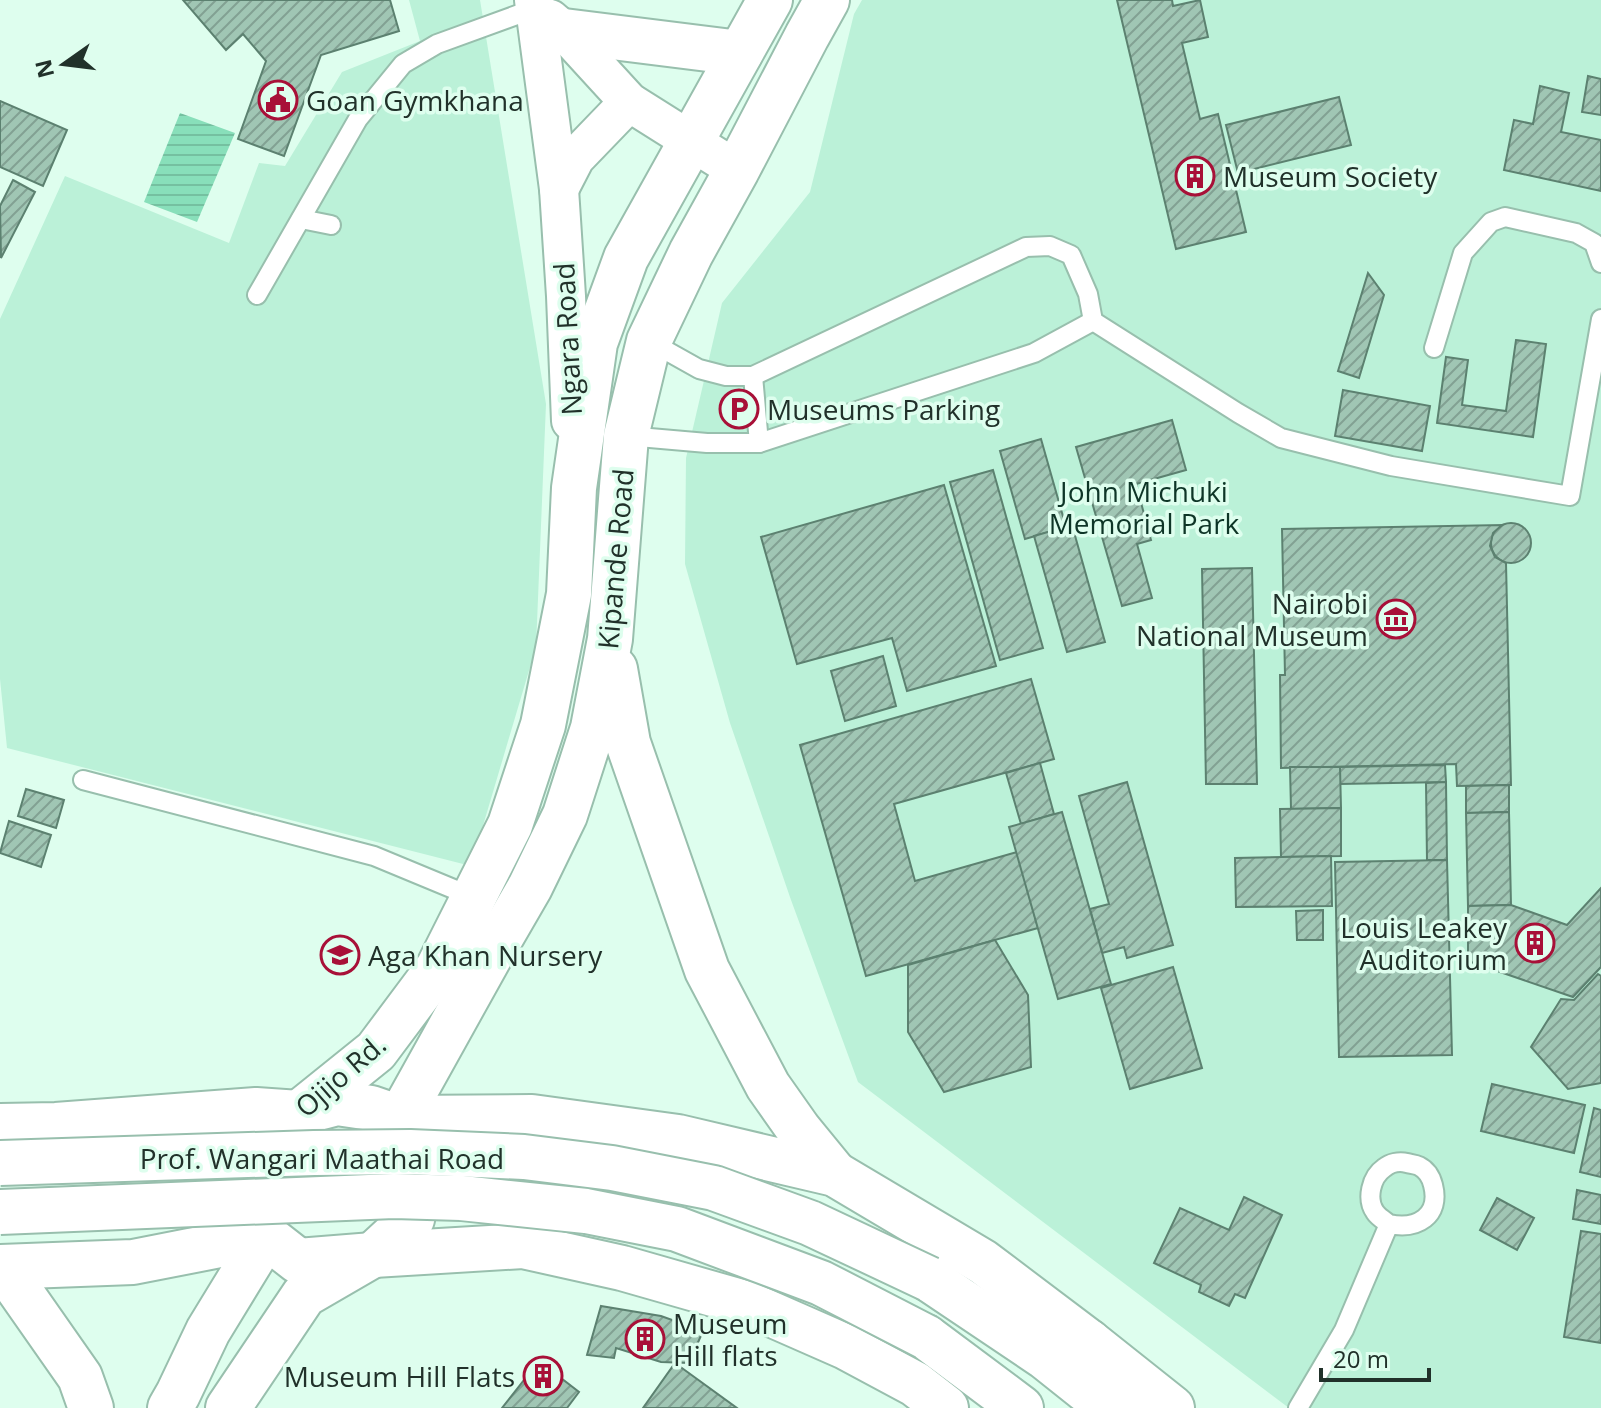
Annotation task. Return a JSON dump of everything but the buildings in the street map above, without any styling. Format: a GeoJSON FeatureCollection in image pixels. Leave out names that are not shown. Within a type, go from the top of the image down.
{"type":"FeatureCollection","features":[{"type":"Feature","properties":{"kind":"main road","name":"Kipande Road"},"geometry":{"type":"LineString","coordinates":[[574,488],[595,343],[626,258],[770,0]]}},
{"type":"Feature","properties":{"kind":"main road","name":"Kipande Road"},"geometry":{"type":"LineString","coordinates":[[400,1118],[530,887],[565,815],[593,728],[610,639],[626,436],[649,341],[691,253],[827,0]]}},
{"type":"Feature","properties":{"kind":"main road"},"geometry":{"type":"LineString","coordinates":[[545,13],[740,53]]}},
{"type":"Feature","properties":{"kind":"main road","name":"Ojijo Rd."},"geometry":{"type":"LineString","coordinates":[[266,1236],[241,1207],[241,1166],[266,1134],[299,1113],[376,1051],[438,968],[510,825],[543,725],[569,594],[574,488]]}},
{"type":"Feature","properties":{"kind":"main road"},"geometry":{"type":"LineString","coordinates":[[610,639],[628,743],[707,970],[768,1086],[835,1174]]}},
{"type":"Feature","properties":{"kind":"main road"},"geometry":{"type":"LineString","coordinates":[[228,1408],[304,1295],[373,1255],[412,1219],[422,1175],[418,1145],[400,1118],[371,1108],[337,1103],[299,1113]]}},
{"type":"Feature","properties":{"kind":"main road","name":"Prof. Wangari Maathai Road"},"geometry":{"type":"LineString","coordinates":[[0,1126],[56,1125],[256,1110],[299,1113]]}},
{"type":"Feature","properties":{"kind":"main road","name":"Prof. Wangari Maathai Road"},"geometry":{"type":"LineString","coordinates":[[400,1118],[532,1117],[678,1137],[835,1174],[983,1262],[1172,1408]]}},
{"type":"Feature","properties":{"kind":"main road","name":"Prof. Wangari Maathai Road"},"geometry":{"type":"LineString","coordinates":[[0,1163],[394,1152],[553,1160],[714,1188],[810,1223],[929,1279],[1045,1357],[1109,1408]]}},
{"type":"Feature","properties":{"kind":"main road","name":"Prof. Wangari Maathai Road"},"geometry":{"type":"LineString","coordinates":[[0,1212],[394,1196],[461,1198],[586,1211],[677,1229],[821,1283],[926,1337],[1021,1408]]}},
{"type":"Feature","properties":{"kind":"main road"},"geometry":{"type":"LineString","coordinates":[[170,1408],[208,1331],[266,1236]]}},
{"type":"Feature","properties":{"kind":"main road"},"geometry":{"type":"LineString","coordinates":[[1,1267],[133,1262],[266,1236],[298,1261],[523,1246],[622,1268],[748,1304],[846,1347],[915,1384],[946,1408]]}},
{"type":"Feature","properties":{"kind":"main road"},"geometry":{"type":"LineString","coordinates":[[1,1267],[80,1377],[91,1408]]}},
{"type":"Feature","properties":{"kind":"main road"},"geometry":{"type":"LineString","coordinates":[[1089,1342],[1098,1365],[1145,1408]]}},
{"type":"Feature","properties":{"kind":"street"},"geometry":{"type":"LineString","coordinates":[[545,13],[629,102],[737,170]]}},
{"type":"Feature","properties":{"kind":"street","name":"Ngara Road"},"geometry":{"type":"LineString","coordinates":[[545,13],[547,112],[559,189],[574,488]]}},
{"type":"Feature","properties":{"kind":"street"},"geometry":{"type":"LineString","coordinates":[[559,189],[575,158],[629,102]]}},
{"type":"Feature","properties":{"kind":"lane"},"geometry":{"type":"LineString","coordinates":[[257,295],[358,119],[403,64],[437,44],[545,13]]}},
{"type":"Feature","properties":{"kind":"lane"},"geometry":{"type":"LineString","coordinates":[[1434,348],[1463,253],[1491,222],[1505,217],[1576,233],[1594,243],[1601,263]]}},
{"type":"Feature","properties":{"kind":"lane"},"geometry":{"type":"LineString","coordinates":[[301,219],[331,225]]}},
{"type":"Feature","properties":{"kind":"lane"},"geometry":{"type":"LineString","coordinates":[[649,341],[699,369],[726,376],[753,376],[1026,247],[1050,246],[1071,255],[1088,294],[1093,321],[1281,438],[1391,466],[1570,496],[1601,319]]}},
{"type":"Feature","properties":{"kind":"lane"},"geometry":{"type":"LineString","coordinates":[[626,436],[707,443],[759,443],[1034,353],[1093,321]]}},
{"type":"Feature","properties":{"kind":"lane"},"geometry":{"type":"LineString","coordinates":[[753,376],[759,443]]}},
{"type":"Feature","properties":{"kind":"lane"},"geometry":{"type":"LineString","coordinates":[[83,780],[374,856],[473,897]]}},
{"type":"Feature","properties":{"kind":"lane"},"geometry":{"type":"LineString","coordinates":[[1298,1408],[1344,1330],[1389,1224]]}},
{"type":"Feature","properties":{"kind":"green space"},"geometry":{"type":"Polygon","coordinates":[[[409,0],[480,0],[546,404],[536,647],[471,866],[7,748],[0,679],[0,319],[65,176],[229,243],[259,163],[285,166],[342,72],[420,41],[409,0]]]}},
{"type":"Feature","properties":{"kind":"green space","name":"John Michuki Memorial Park"},"geometry":{"type":"Polygon","coordinates":[[[862,0],[1601,0],[1601,1408],[1289,1408],[858,1082],[730,723],[685,564],[686,458],[722,303],[810,192],[854,14],[862,0]]]}},
{"type":"Feature","properties":{"kind":"shaded area"},"geometry":{"type":"Polygon","coordinates":[[[180,113],[235,133],[197,222],[144,202],[180,113]]]}},
{"type":"Feature","properties":{"kind":"place","name":"Goan Gymkhana"},"geometry":{"type":"Point","coordinates":[278,100]}},
{"type":"Feature","properties":{"kind":"place","name":"Museum Society"},"geometry":{"type":"Point","coordinates":[1195,176]}},
{"type":"Feature","properties":{"kind":"place","name":"Museums Parking"},"geometry":{"type":"Point","coordinates":[739,409]}},
{"type":"Feature","properties":{"kind":"place","name":"Nairobi National Museum"},"geometry":{"type":"Point","coordinates":[1396,619]}},
{"type":"Feature","properties":{"kind":"place","name":"Louis Leakey Auditorium"},"geometry":{"type":"Point","coordinates":[1535,943]}},
{"type":"Feature","properties":{"kind":"place","name":"Aga Khan Nursery"},"geometry":{"type":"Point","coordinates":[340,955]}},
{"type":"Feature","properties":{"kind":"place","name":"Museum Hill flats"},"geometry":{"type":"Point","coordinates":[645,1339]}},
{"type":"Feature","properties":{"kind":"place","name":"Museum Hill Flats"},"geometry":{"type":"Point","coordinates":[543,1376]}}]}
